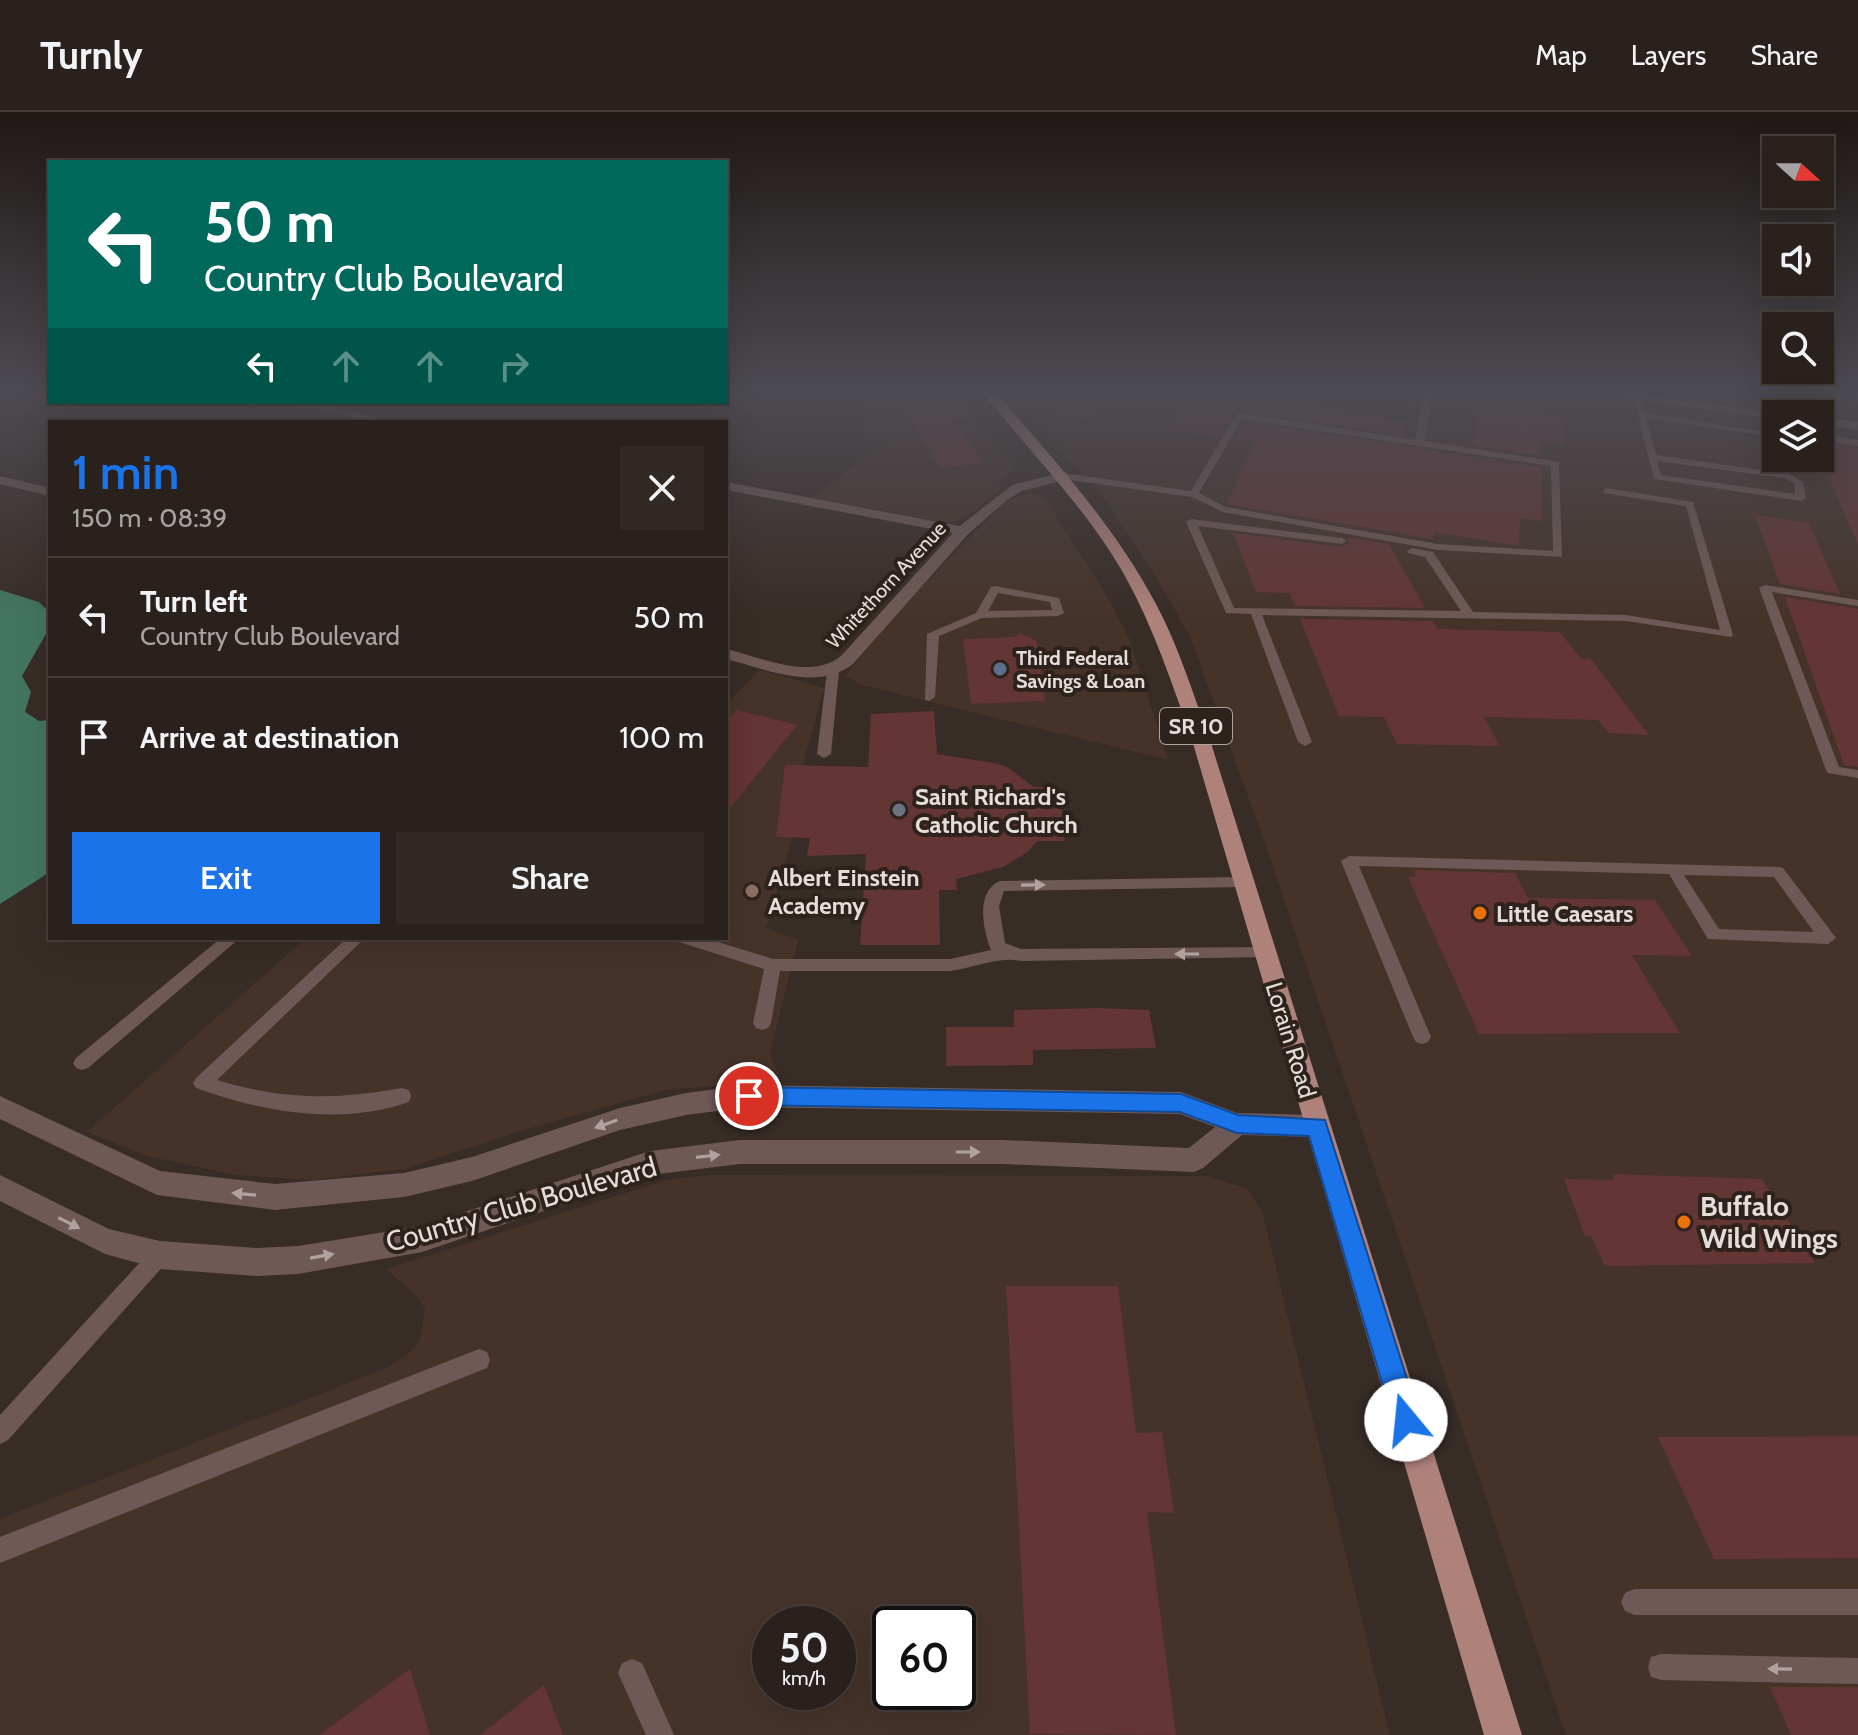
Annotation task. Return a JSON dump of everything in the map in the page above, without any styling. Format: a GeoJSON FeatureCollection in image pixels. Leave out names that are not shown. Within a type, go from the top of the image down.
{"type":"FeatureCollection","features":[{"type":"Feature","properties":{"kind":"main road","name":"Lorain Road"},"geometry":{"type":"LineString","coordinates":[[1055,467],[1101,525],[1149,605],[1201,740],[1503,1735]]}},
{"type":"Feature","properties":{"kind":"street","name":"Whitethorn Avenue"},"geometry":{"type":"LineString","coordinates":[[728,654],[804,673],[833,671],[847,660],[963,531],[1007,493],[1063,476]]}},
{"type":"Feature","properties":{"kind":"street"},"geometry":{"type":"LineString","coordinates":[[0,480],[48,492]]}},
{"type":"Feature","properties":{"kind":"street"},"geometry":{"type":"LineString","coordinates":[[728,486],[963,531]]}},
{"type":"Feature","properties":{"kind":"street","name":"Country Club Boulevard"},"geometry":{"type":"LineString","coordinates":[[0,1107],[157,1183],[275,1197],[404,1185],[472,1169],[620,1119],[686,1104],[749,1096],[1181,1103],[1237,1124],[1318,1126]]}},
{"type":"Feature","properties":{"kind":"street","name":"Country Club Boulevard"},"geometry":{"type":"LineString","coordinates":[[0,1187],[105,1241],[160,1255],[206,1261],[298,1260],[422,1239],[650,1163],[740,1152],[1002,1152],[1194,1160],[1237,1124]]}},
{"type":"Feature","properties":{"kind":"lane"},"geometry":{"type":"LineString","coordinates":[[1194,494],[1210,467]]}},
{"type":"Feature","properties":{"kind":"lane"},"geometry":{"type":"LineString","coordinates":[[1063,476],[1194,494],[1223,509],[1438,547],[1558,555],[1556,467]]}},
{"type":"Feature","properties":{"kind":"lane"},"geometry":{"type":"LineString","coordinates":[[1654,467],[1657,477],[1662,479],[1801,498],[1798,482],[1786,476],[1720,467]]}},
{"type":"Feature","properties":{"kind":"lane"},"geometry":{"type":"LineString","coordinates":[[1469,615],[1429,554],[1191,522],[1230,611],[1626,618],[1727,635],[1690,504],[1607,491]]}},
{"type":"Feature","properties":{"kind":"lane"},"geometry":{"type":"LineString","coordinates":[[1858,603],[1765,588],[1833,770],[1858,774]]}},
{"type":"Feature","properties":{"kind":"lane"},"geometry":{"type":"LineString","coordinates":[[929,697],[933,634],[980,615],[1058,613],[1055,600],[995,589],[980,615]]}},
{"type":"Feature","properties":{"kind":"lane"},"geometry":{"type":"LineString","coordinates":[[1255,611],[1305,742]]}},
{"type":"Feature","properties":{"kind":"lane"},"geometry":{"type":"LineString","coordinates":[[824,754],[833,671]]}},
{"type":"Feature","properties":{"kind":"lane"},"geometry":{"type":"LineString","coordinates":[[1422,1037],[1349,861],[1673,869],[1778,872],[1828,938],[1714,935],[1673,869]]}},
{"type":"Feature","properties":{"kind":"lane"},"geometry":{"type":"LineString","coordinates":[[1006,952],[997,946],[991,904],[1000,886],[1244,882]]}},
{"type":"Feature","properties":{"kind":"lane"},"geometry":{"type":"LineString","coordinates":[[82,1063],[230,940]]}},
{"type":"Feature","properties":{"kind":"lane"},"geometry":{"type":"LineString","coordinates":[[355,940],[202,1083],[260,1102],[287,1106],[332,1106],[402,1096]]}},
{"type":"Feature","properties":{"kind":"lane"},"geometry":{"type":"LineString","coordinates":[[692,940],[773,965],[950,965],[1006,952],[1065,955],[1265,953]]}},
{"type":"Feature","properties":{"kind":"lane"},"geometry":{"type":"LineString","coordinates":[[762,1023],[773,965]]}},
{"type":"Feature","properties":{"kind":"lane"},"geometry":{"type":"LineString","coordinates":[[0,1432],[160,1255]]}},
{"type":"Feature","properties":{"kind":"lane"},"geometry":{"type":"LineString","coordinates":[[0,1550],[479,1360]]}},
{"type":"Feature","properties":{"kind":"lane"},"geometry":{"type":"LineString","coordinates":[[1634,1602],[1858,1602]]}},
{"type":"Feature","properties":{"kind":"lane"},"geometry":{"type":"LineString","coordinates":[[1661,1667],[1858,1671]]}},
{"type":"Feature","properties":{"kind":"lane"},"geometry":{"type":"LineString","coordinates":[[632,1673],[660,1735]]}},
{"type":"Feature","properties":{"kind":"shaded area"},"geometry":{"type":"Polygon","coordinates":[[[853,467],[1015,467],[998,484],[1003,488],[972,513],[950,523],[811,498],[853,467]]]}},
{"type":"Feature","properties":{"kind":"shaded area"},"geometry":{"type":"Polygon","coordinates":[[[1076,467],[1762,467],[1762,472],[1834,472],[1834,467],[1858,467],[1858,1735],[1566,1735],[1267,849],[1191,639],[1158,580],[1102,496],[1076,467]]]}},
{"type":"Feature","properties":{"kind":"shaded area"},"geometry":{"type":"Polygon","coordinates":[[[1030,493],[1044,497],[1107,596],[1129,638],[1168,760],[862,685],[845,676],[901,607],[1006,501],[1030,493]]]}},
{"type":"Feature","properties":{"kind":"shaded area","name":"Albert Einstein Academy"},"geometry":{"type":"Polygon","coordinates":[[[759,670],[824,688],[803,765],[792,838],[766,928],[798,940],[770,1054],[781,1081],[665,1090],[403,1169],[312,1180],[236,1175],[147,1156],[87,1132],[304,940],[728,940],[728,703],[759,670]]]}},
{"type":"Feature","properties":{"kind":"shaded area"},"geometry":{"type":"Polygon","coordinates":[[[708,1175],[1206,1176],[1246,1188],[1262,1211],[1390,1735],[0,1735],[0,1519],[387,1368],[408,1354],[420,1339],[425,1309],[415,1294],[386,1269],[667,1180],[708,1175]]]}},
{"type":"Feature","properties":{"kind":"green space"},"geometry":{"type":"Polygon","coordinates":[[[0,590],[39,602],[48,611],[48,630],[22,676],[31,692],[25,712],[39,721],[48,720],[48,873],[0,904],[0,590]]]}},
{"type":"Feature","properties":{"kind":"building"},"geometry":{"type":"Polygon","coordinates":[[[1243,467],[1541,467],[1541,521],[1520,518],[1519,546],[1434,532],[1433,539],[1227,504],[1243,467]]]}},
{"type":"Feature","properties":{"kind":"building"},"geometry":{"type":"Polygon","coordinates":[[[1834,467],[1858,467],[1858,544],[1826,472],[1834,472],[1834,467]]]}},
{"type":"Feature","properties":{"kind":"building"},"geometry":{"type":"Polygon","coordinates":[[[1755,515],[1809,523],[1840,594],[1780,584],[1755,515]]]}},
{"type":"Feature","properties":{"kind":"building"},"geometry":{"type":"Polygon","coordinates":[[[1233,533],[1342,547],[1350,542],[1346,537],[1389,544],[1425,608],[1295,606],[1290,593],[1256,592],[1233,533]]]}},
{"type":"Feature","properties":{"kind":"building"},"geometry":{"type":"Polygon","coordinates":[[[1785,597],[1858,609],[1858,767],[1844,765],[1785,597]]]}},
{"type":"Feature","properties":{"kind":"building"},"geometry":{"type":"Polygon","coordinates":[[[1300,619],[1433,621],[1437,629],[1560,632],[1581,659],[1590,658],[1649,735],[1609,733],[1598,720],[1484,717],[1500,746],[1397,744],[1384,717],[1339,716],[1300,619]]]}},
{"type":"Feature","properties":{"kind":"building"},"geometry":{"type":"Polygon","coordinates":[[[1020,633],[1037,641],[1045,701],[971,704],[963,639],[1015,637],[1020,633]]]}},
{"type":"Feature","properties":{"kind":"building"},"geometry":{"type":"Polygon","coordinates":[[[737,710],[797,725],[728,811],[728,720],[737,710]]]}},
{"type":"Feature","properties":{"kind":"building"},"geometry":{"type":"Polygon","coordinates":[[[934,711],[937,754],[994,763],[1007,767],[1034,787],[1054,787],[1066,823],[1062,823],[1065,841],[1037,841],[1028,852],[1003,867],[956,879],[957,890],[939,890],[940,945],[860,945],[866,854],[807,856],[810,838],[776,837],[785,765],[868,767],[871,714],[934,711]]]}},
{"type":"Feature","properties":{"kind":"building"},"geometry":{"type":"Polygon","coordinates":[[[1413,870],[1515,873],[1528,898],[1655,900],[1692,956],[1632,955],[1680,1033],[1479,1034],[1408,877],[1416,877],[1413,870]]]}},
{"type":"Feature","properties":{"kind":"building"},"geometry":{"type":"Polygon","coordinates":[[[1014,1010],[1149,1010],[1156,1048],[1033,1050],[1033,1065],[946,1066],[946,1027],[1014,1027],[1014,1010]]]}},
{"type":"Feature","properties":{"kind":"building","name":"Buffalo Wild Wings"},"geometry":{"type":"Polygon","coordinates":[[[1612,1174],[1762,1179],[1815,1263],[1605,1266],[1591,1236],[1585,1236],[1564,1179],[1614,1180],[1612,1174]]]}},
{"type":"Feature","properties":{"kind":"building"},"geometry":{"type":"Polygon","coordinates":[[[1006,1286],[1118,1286],[1136,1433],[1162,1432],[1174,1513],[1147,1512],[1176,1735],[1030,1734],[1006,1286]]]}},
{"type":"Feature","properties":{"kind":"building"},"geometry":{"type":"Polygon","coordinates":[[[1858,1436],[1858,1558],[1714,1559],[1658,1437],[1858,1436]]]}},
{"type":"Feature","properties":{"kind":"building"},"geometry":{"type":"Polygon","coordinates":[[[410,1669],[430,1735],[319,1735],[410,1669]]]}},
{"type":"Feature","properties":{"kind":"building"},"geometry":{"type":"Polygon","coordinates":[[[544,1685],[563,1735],[480,1735],[544,1685]]]}},
{"type":"Feature","properties":{"kind":"building"},"geometry":{"type":"Polygon","coordinates":[[[1770,1687],[1858,1687],[1858,1735],[1791,1735],[1770,1687]]]}},
{"type":"Feature","properties":{"kind":"place","name":"Third Federal Savings & Loan"},"geometry":{"type":"Point","coordinates":[1000,669]}},
{"type":"Feature","properties":{"kind":"place","name":"Saint Richard's Catholic Church"},"geometry":{"type":"Point","coordinates":[899,810]}},
{"type":"Feature","properties":{"kind":"place","name":"Albert Einstein Academy"},"geometry":{"type":"Point","coordinates":[752,891]}},
{"type":"Feature","properties":{"kind":"place","name":"Little Caesars"},"geometry":{"type":"Point","coordinates":[1480,913]}},
{"type":"Feature","properties":{"kind":"place","name":"Buffalo Wild Wings"},"geometry":{"type":"Point","coordinates":[1684,1222]}},
{"type":"Feature","properties":{"kind":"route"},"geometry":{"type":"LineString","coordinates":[[749,1096],[1181,1103],[1237,1124],[1318,1126],[1406,1420]]}}]}
